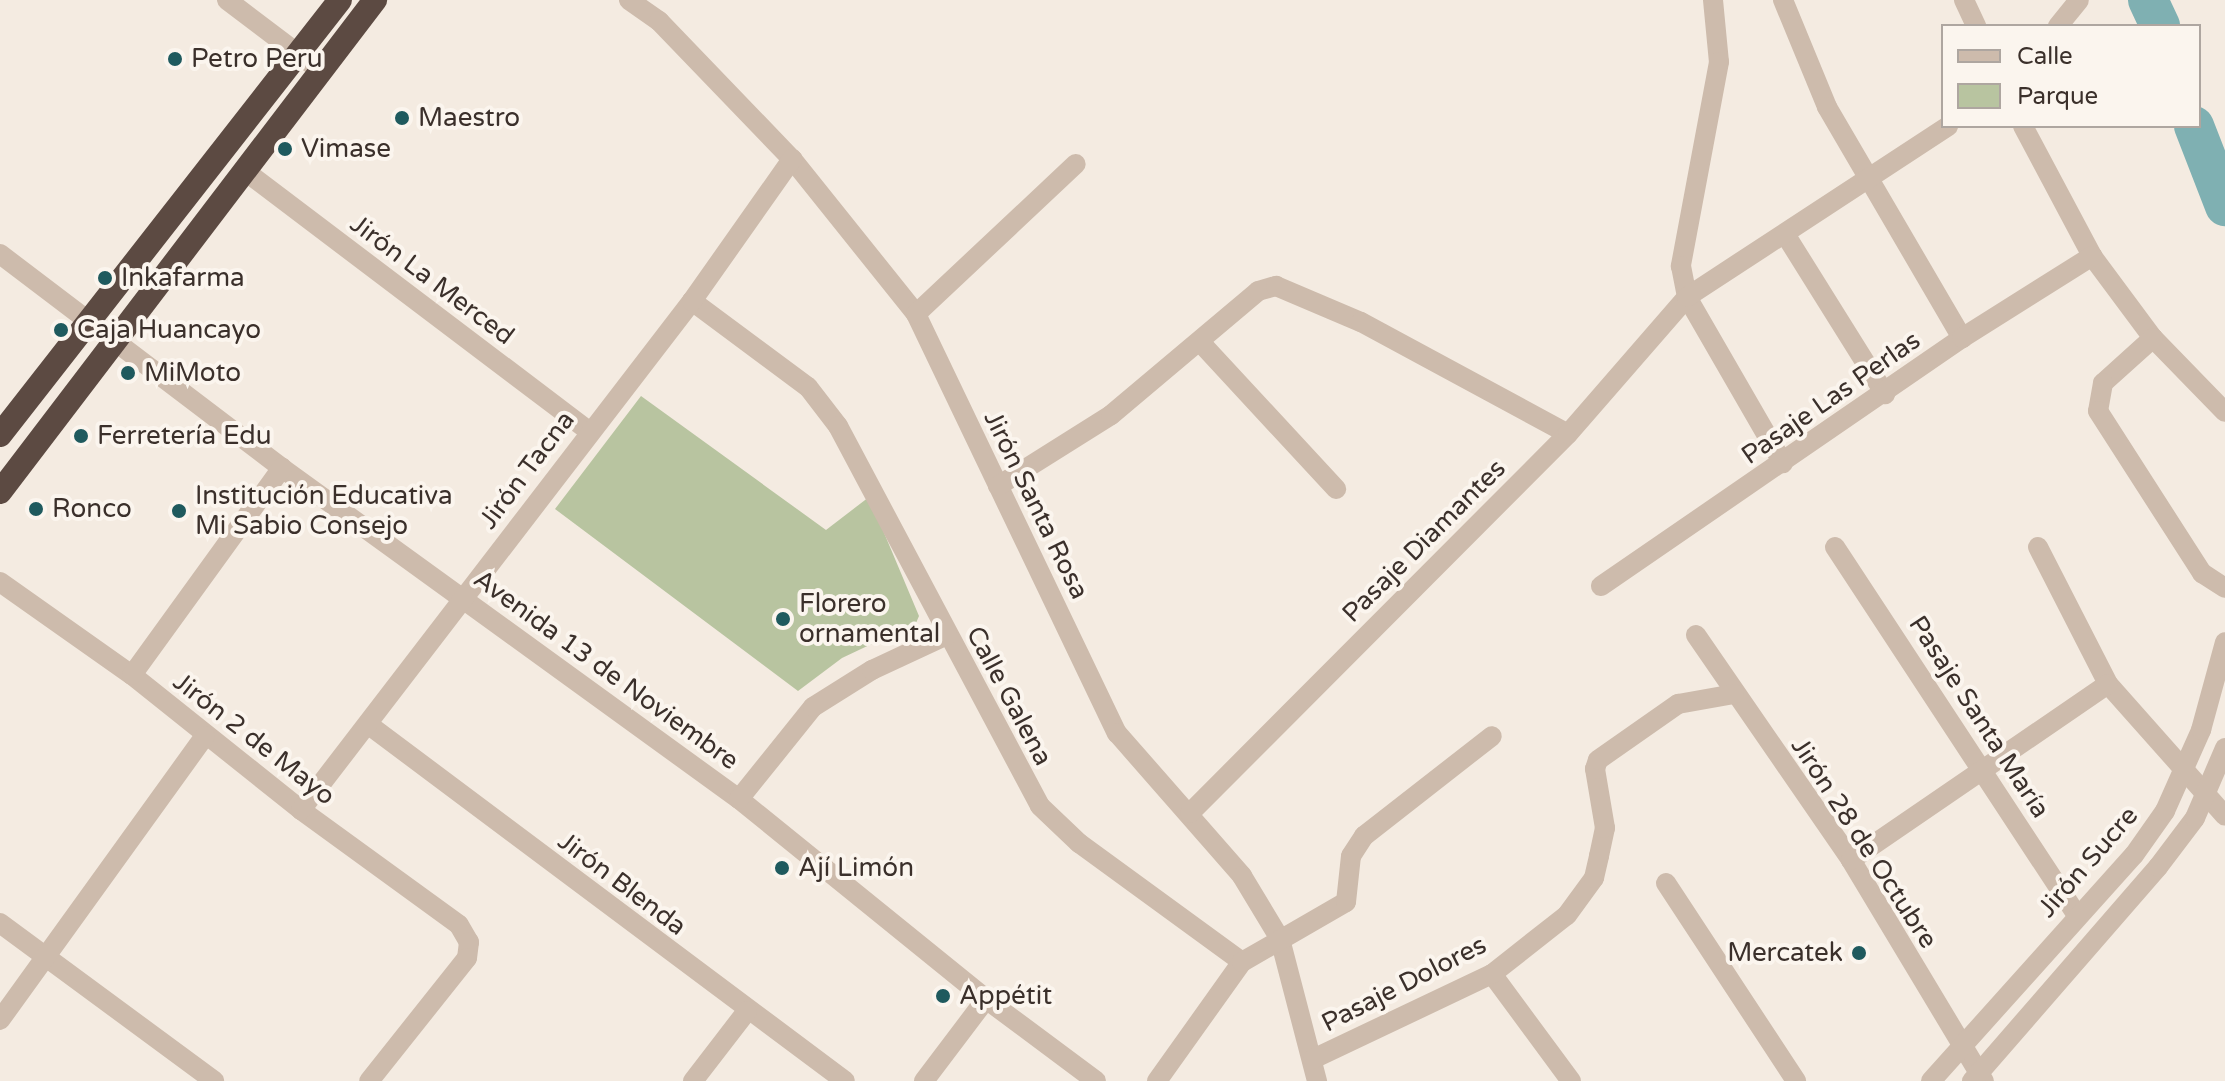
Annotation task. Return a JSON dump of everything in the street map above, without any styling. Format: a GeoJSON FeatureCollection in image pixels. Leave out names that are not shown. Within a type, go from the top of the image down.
{"type":"FeatureCollection","features":[{"type":"Feature","properties":{"kind":"highway"},"geometry":{"type":"LineString","coordinates":[[0,435],[340,0]]}},
{"type":"Feature","properties":{"kind":"highway"},"geometry":{"type":"LineString","coordinates":[[0,492],[375,0]]}},
{"type":"Feature","properties":{"kind":"street"},"geometry":{"type":"LineString","coordinates":[[227,0],[321,71]]}},
{"type":"Feature","properties":{"kind":"street","name":"Jirón Santa Rosa"},"geometry":{"type":"LineString","coordinates":[[629,0],[659,21],[792,159],[916,314],[1117,733],[1242,876],[1280,939],[1317,1081]]}},
{"type":"Feature","properties":{"kind":"street"},"geometry":{"type":"LineString","coordinates":[[1713,0],[1719,62],[1682,254],[1687,297],[1783,463]]}},
{"type":"Feature","properties":{"kind":"street"},"geometry":{"type":"LineString","coordinates":[[1783,0],[1815,84],[1867,180],[1962,338]]}},
{"type":"Feature","properties":{"kind":"street"},"geometry":{"type":"LineString","coordinates":[[1964,0],[1975,24]]}},
{"type":"Feature","properties":{"kind":"street"},"geometry":{"type":"LineString","coordinates":[[2062,22],[2079,0]]}},
{"type":"Feature","properties":{"kind":"street","name":"Pasaje Diamantes"},"geometry":{"type":"LineString","coordinates":[[1190,813],[1568,434],[1687,297],[1945,128]]}},
{"type":"Feature","properties":{"kind":"street"},"geometry":{"type":"LineString","coordinates":[[2024,128],[2092,256],[2153,338],[2225,412]]}},
{"type":"Feature","properties":{"kind":"street","name":"Jirón Tacna"},"geometry":{"type":"LineString","coordinates":[[301,810],[369,725],[588,430],[692,301],[792,159]]}},
{"type":"Feature","properties":{"kind":"street"},"geometry":{"type":"LineString","coordinates":[[916,314],[1076,164]]}},
{"type":"Feature","properties":{"kind":"street","name":"Jirón La Merced"},"geometry":{"type":"LineString","coordinates":[[245,171],[588,430]]}},
{"type":"Feature","properties":{"kind":"street"},"geometry":{"type":"LineString","coordinates":[[1785,234],[1885,394]]}},
{"type":"Feature","properties":{"kind":"street","name":"Avenida 13 de Noviembre"},"geometry":{"type":"LineString","coordinates":[[0,254],[282,468],[739,799],[986,999],[1096,1081]]}},
{"type":"Feature","properties":{"kind":"street","name":"Pasaje Las Perlas"},"geometry":{"type":"LineString","coordinates":[[1601,586],[1885,394],[1962,338],[2092,256]]}},
{"type":"Feature","properties":{"kind":"street"},"geometry":{"type":"LineString","coordinates":[[998,486],[1111,415],[1201,343],[1258,291],[1287,287],[1448,366],[1568,434]]}},
{"type":"Feature","properties":{"kind":"street","name":"Calle Galena"},"geometry":{"type":"LineString","coordinates":[[692,301],[821,400],[1040,806],[1079,843],[1242,962]]}},
{"type":"Feature","properties":{"kind":"street"},"geometry":{"type":"LineString","coordinates":[[2153,338],[2103,383],[2098,411],[2202,573],[2225,588]]}},
{"type":"Feature","properties":{"kind":"street"},"geometry":{"type":"LineString","coordinates":[[1201,343],[1336,489]]}},
{"type":"Feature","properties":{"kind":"street"},"geometry":{"type":"LineString","coordinates":[[132,675],[282,468]]}},
{"type":"Feature","properties":{"kind":"street","name":"Pasaje Santa María"},"geometry":{"type":"LineString","coordinates":[[1835,547],[1985,771],[2077,916]]}},
{"type":"Feature","properties":{"kind":"street"},"geometry":{"type":"LineString","coordinates":[[2038,547],[2108,684],[2185,770],[2208,791],[2225,816]]}},
{"type":"Feature","properties":{"kind":"street","name":"Jirón 2 de Mayo"},"geometry":{"type":"LineString","coordinates":[[0,582],[132,675],[301,810],[459,925],[469,942],[467,958],[369,1081]]}},
{"type":"Feature","properties":{"kind":"street"},"geometry":{"type":"LineString","coordinates":[[739,799],[813,707],[872,670],[947,635]]}},
{"type":"Feature","properties":{"kind":"street","name":"Jirón 28 de Octubre"},"geometry":{"type":"LineString","coordinates":[[1696,635],[1851,860],[1978,1079]]}},
{"type":"Feature","properties":{"kind":"street","name":"Jirón Sucre"},"geometry":{"type":"LineString","coordinates":[[1931,1081],[2134,855],[2165,811],[2185,770],[2225,642]]}},
{"type":"Feature","properties":{"kind":"street"},"geometry":{"type":"LineString","coordinates":[[1851,860],[2108,684]]}},
{"type":"Feature","properties":{"kind":"street","name":"Pasaje Dolores"},"geometry":{"type":"LineString","coordinates":[[1313,1059],[1492,974],[1567,915],[1594,878],[1605,828],[1596,778],[1598,760],[1678,704],[1734,694]]}},
{"type":"Feature","properties":{"kind":"street","name":"Jirón Blenda"},"geometry":{"type":"LineString","coordinates":[[369,725],[747,1011],[845,1081]]}},
{"type":"Feature","properties":{"kind":"street"},"geometry":{"type":"LineString","coordinates":[[0,1020],[49,957],[205,736]]}},
{"type":"Feature","properties":{"kind":"street"},"geometry":{"type":"LineString","coordinates":[[1157,1081],[1242,962],[1346,902],[1351,856],[1364,836],[1492,736]]}},
{"type":"Feature","properties":{"kind":"street","name":"Jirón Sucre"},"geometry":{"type":"LineString","coordinates":[[1978,1079],[2158,867],[2195,818],[2225,748]]}},
{"type":"Feature","properties":{"kind":"street"},"geometry":{"type":"LineString","coordinates":[[1666,883],[1796,1081]]}},
{"type":"Feature","properties":{"kind":"street"},"geometry":{"type":"LineString","coordinates":[[0,923],[214,1081]]}},
{"type":"Feature","properties":{"kind":"street"},"geometry":{"type":"LineString","coordinates":[[1492,974],[1571,1081]]}},
{"type":"Feature","properties":{"kind":"street"},"geometry":{"type":"LineString","coordinates":[[924,1081],[986,999]]}},
{"type":"Feature","properties":{"kind":"street"},"geometry":{"type":"LineString","coordinates":[[693,1081],[747,1011]]}},
{"type":"Feature","properties":{"kind":"green space"},"geometry":{"type":"Polygon","coordinates":[[[641,396],[826,530],[869,497],[919,616],[916,623],[842,658],[798,691],[555,509],[641,396]]]}},
{"type":"Feature","properties":{"kind":"waterway"},"geometry":{"type":"LineString","coordinates":[[2148,0],[2159,24]]}},
{"type":"Feature","properties":{"kind":"waterway"},"geometry":{"type":"LineString","coordinates":[[2195,128],[2225,206]]}},
{"type":"Feature","properties":{"kind":"place","name":"Petro Peru"},"geometry":{"type":"Point","coordinates":[175,59]}},
{"type":"Feature","properties":{"kind":"place","name":"Maestro"},"geometry":{"type":"Point","coordinates":[402,118]}},
{"type":"Feature","properties":{"kind":"place","name":"Vimase"},"geometry":{"type":"Point","coordinates":[285,149]}},
{"type":"Feature","properties":{"kind":"place","name":"Inkafarma"},"geometry":{"type":"Point","coordinates":[105,278]}},
{"type":"Feature","properties":{"kind":"place","name":"Caja Huancayo"},"geometry":{"type":"Point","coordinates":[61,330]}},
{"type":"Feature","properties":{"kind":"place","name":"MiMoto"},"geometry":{"type":"Point","coordinates":[128,373]}},
{"type":"Feature","properties":{"kind":"place","name":"Ferretería Edu"},"geometry":{"type":"Point","coordinates":[81,436]}},
{"type":"Feature","properties":{"kind":"place","name":"Ronco"},"geometry":{"type":"Point","coordinates":[36,509]}},
{"type":"Feature","properties":{"kind":"place","name":"Institución Educativa Mi Sabio Consejo"},"geometry":{"type":"Point","coordinates":[179,511]}},
{"type":"Feature","properties":{"kind":"place","name":"Florero ornamental"},"geometry":{"type":"Point","coordinates":[783,619]}},
{"type":"Feature","properties":{"kind":"place","name":"Ají Limón"},"geometry":{"type":"Point","coordinates":[782,868]}},
{"type":"Feature","properties":{"kind":"place","name":"Mercatek"},"geometry":{"type":"Point","coordinates":[1859,953]}},
{"type":"Feature","properties":{"kind":"place","name":"Appétit"},"geometry":{"type":"Point","coordinates":[943,996]}}]}
